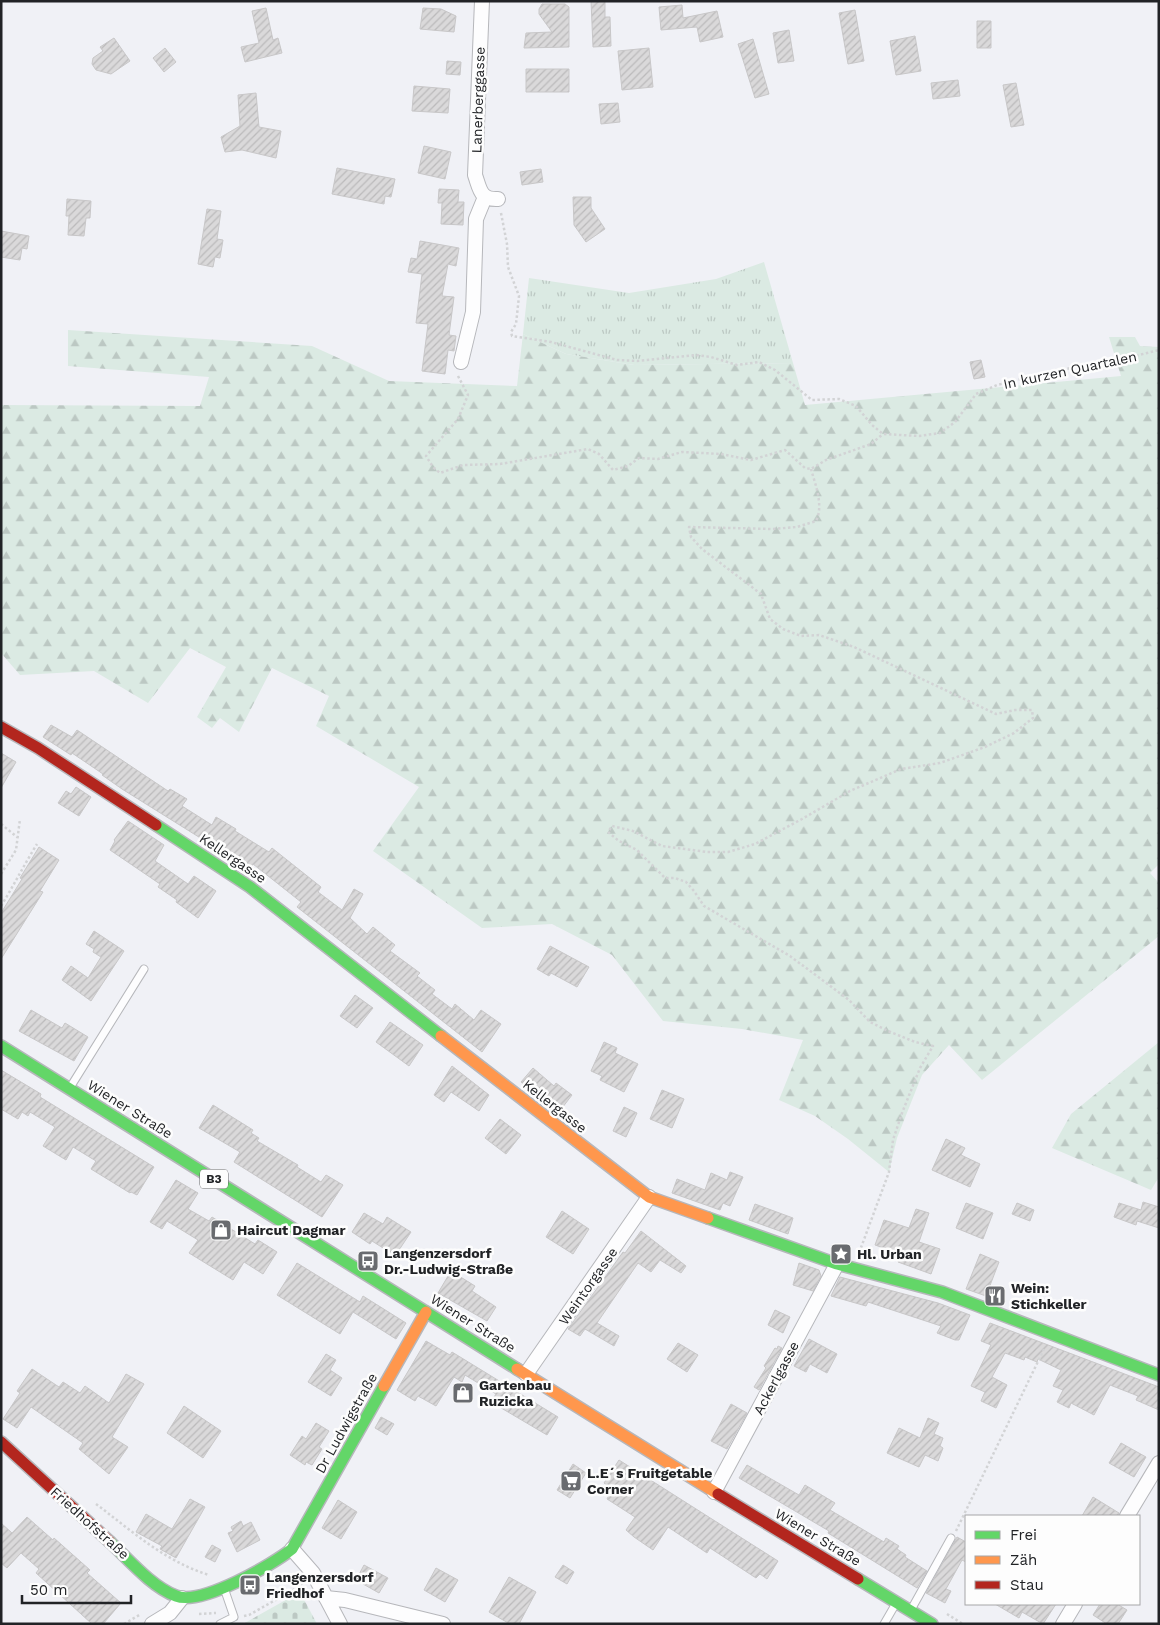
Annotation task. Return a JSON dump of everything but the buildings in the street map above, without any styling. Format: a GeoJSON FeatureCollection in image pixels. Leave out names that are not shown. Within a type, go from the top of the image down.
{"type":"FeatureCollection","features":[{"type":"Feature","properties":{"kind":"street","name":"Lanerberggasse"},"geometry":{"type":"LineString","coordinates":[[482,1],[475,175],[492,198]]}},
{"type":"Feature","properties":{"kind":"street"},"geometry":{"type":"LineString","coordinates":[[461,362],[473,312],[476,219],[492,198]]}},
{"type":"Feature","properties":{"kind":"street","name":"Kellergasse"},"geometry":{"type":"LineString","coordinates":[[1,727],[38,748],[250,887],[649,1197],[837,1264],[942,1292],[1159,1375]]}},
{"type":"Feature","properties":{"kind":"street","name":"Wiener Straße"},"geometry":{"type":"LineString","coordinates":[[1,1046],[714,1492],[932,1624]]}},
{"type":"Feature","properties":{"kind":"street","name":"Weintorgasse"},"geometry":{"type":"LineString","coordinates":[[526,1374],[649,1197]]}},
{"type":"Feature","properties":{"kind":"street","name":"Ackerlgasse"},"geometry":{"type":"LineString","coordinates":[[714,1492],[837,1264]]}},
{"type":"Feature","properties":{"kind":"street","name":"Dr Ludwigstraße"},"geometry":{"type":"LineString","coordinates":[[292,1549],[426,1312]]}},
{"type":"Feature","properties":{"kind":"street","name":"Friedhofstraße"},"geometry":{"type":"LineString","coordinates":[[1,1442],[158,1586],[182,1598]]}},
{"type":"Feature","properties":{"kind":"street"},"geometry":{"type":"LineString","coordinates":[[1128,1515],[1159,1463]]}},
{"type":"Feature","properties":{"kind":"street"},"geometry":{"type":"LineString","coordinates":[[152,1624],[170,1613],[182,1598],[201,1596],[223,1588],[274,1562],[292,1549],[313,1573],[340,1624]]}},
{"type":"Feature","properties":{"kind":"street"},"geometry":{"type":"LineString","coordinates":[[326,1598],[345,1600],[443,1624]]}},
{"type":"Feature","properties":{"kind":"street"},"geometry":{"type":"LineString","coordinates":[[1062,1624],[1073,1605]]}},
{"type":"Feature","properties":{"kind":"lane"},"geometry":{"type":"LineString","coordinates":[[69,1088],[144,969]]}},
{"type":"Feature","properties":{"kind":"lane"},"geometry":{"type":"LineString","coordinates":[[911,1611],[951,1538]]}},
{"type":"Feature","properties":{"kind":"lane"},"geometry":{"type":"LineString","coordinates":[[220,1624],[234,1617],[223,1588]]}},
{"type":"Feature","properties":{"kind":"lane"},"geometry":{"type":"LineString","coordinates":[[884,1624],[897,1602]]}},
{"type":"Feature","properties":{"kind":"path"},"geometry":{"type":"LineString","coordinates":[[461,362],[457,374],[468,395],[458,418],[426,456],[433,467],[440,472],[463,465],[500,464],[588,449],[599,454],[613,470],[628,466],[639,458],[658,459],[682,452],[721,454],[751,460],[785,450],[805,468],[811,469],[826,460],[871,444],[883,434],[872,425],[856,406],[839,400],[812,400],[775,370],[759,362],[737,365],[711,356],[696,355],[637,361],[617,360],[551,342],[512,336],[511,332],[516,324],[519,296],[508,267],[507,244],[502,216],[492,198]]}},
{"type":"Feature","properties":{"kind":"path","name":"In kurzen Quartalen"},"geometry":{"type":"LineString","coordinates":[[883,434],[919,436],[940,433],[955,422],[976,394],[997,385],[1050,372],[1159,350]]}},
{"type":"Feature","properties":{"kind":"path"},"geometry":{"type":"LineString","coordinates":[[811,469],[818,495],[819,516],[816,521],[797,527],[689,527],[691,537],[702,550],[761,594],[770,619],[783,629],[801,636],[819,635],[854,647],[996,714],[1015,710],[1032,710],[1033,718],[1014,733],[985,746],[940,763],[901,770],[850,791],[755,844],[728,852],[707,852],[662,846],[633,831],[612,826],[608,832],[619,841],[637,850],[665,878],[675,878],[686,882],[704,906],[790,956],[849,1000],[870,1022],[906,1038],[932,1046],[920,1068],[902,1113],[893,1140],[889,1172],[854,1268]]}},
{"type":"Feature","properties":{"kind":"path"},"geometry":{"type":"LineString","coordinates":[[1,874],[16,850],[20,819]]}},
{"type":"Feature","properties":{"kind":"path"},"geometry":{"type":"LineString","coordinates":[[1,824],[17,837]]}},
{"type":"Feature","properties":{"kind":"path"},"geometry":{"type":"LineString","coordinates":[[1,906],[12,892],[37,844]]}},
{"type":"Feature","properties":{"kind":"path"},"geometry":{"type":"LineString","coordinates":[[951,1538],[968,1509],[1051,1334]]}},
{"type":"Feature","properties":{"kind":"path"},"geometry":{"type":"LineString","coordinates":[[94,1502],[176,1562],[190,1569],[217,1577]]}},
{"type":"Feature","properties":{"kind":"path"},"geometry":{"type":"LineString","coordinates":[[234,1617],[249,1615],[295,1589],[302,1583]]}},
{"type":"Feature","properties":{"kind":"green space"},"geometry":{"type":"Polygon","coordinates":[[[764,262],[793,363],[634,365],[566,354],[523,334],[529,278],[629,293],[716,279],[764,262]]]}},
{"type":"Feature","properties":{"kind":"green space"},"geometry":{"type":"Polygon","coordinates":[[[68,330],[312,346],[389,381],[517,386],[523,334],[566,354],[634,365],[793,363],[805,405],[1121,376],[1109,337],[1135,337],[1140,346],[1159,347],[1159,864],[1150,873],[1159,883],[1159,936],[982,1080],[949,1045],[922,1075],[897,1138],[889,1172],[848,1139],[815,1116],[779,1100],[803,1040],[742,1029],[663,1021],[612,955],[552,924],[482,928],[373,851],[419,787],[316,726],[329,696],[272,668],[239,732],[220,718],[212,728],[197,717],[226,667],[190,648],[148,703],[94,671],[20,675],[1,653],[1,405],[200,406],[209,377],[68,366],[68,330]]]}},
{"type":"Feature","properties":{"kind":"green space"},"geometry":{"type":"Polygon","coordinates":[[[1159,1042],[1159,1177],[1151,1190],[1052,1148],[1071,1114],[1159,1042]]]}},
{"type":"Feature","properties":{"kind":"green space"},"geometry":{"type":"Polygon","coordinates":[[[300,1592],[317,1624],[243,1624],[300,1592]]]}},
{"type":"Feature","properties":{"kind":"traffic: fast"},"geometry":{"type":"LineString","coordinates":[[156,825],[250,887],[441,1036]]}},
{"type":"Feature","properties":{"kind":"traffic: fast"},"geometry":{"type":"LineString","coordinates":[[1,1046],[517,1369]]}},
{"type":"Feature","properties":{"kind":"traffic: fast"},"geometry":{"type":"LineString","coordinates":[[708,1218],[837,1264],[942,1292],[1159,1375]]}},
{"type":"Feature","properties":{"kind":"traffic: fast"},"geometry":{"type":"LineString","coordinates":[[110,1542],[150,1580],[176,1596],[187,1598],[202,1595],[253,1574],[292,1549],[384,1386]]}},
{"type":"Feature","properties":{"kind":"traffic: fast"},"geometry":{"type":"LineString","coordinates":[[858,1579],[932,1624]]}},
{"type":"Feature","properties":{"kind":"traffic: slow"},"geometry":{"type":"LineString","coordinates":[[441,1036],[649,1197],[708,1218]]}},
{"type":"Feature","properties":{"kind":"traffic: slow"},"geometry":{"type":"LineString","coordinates":[[384,1386],[426,1312]]}},
{"type":"Feature","properties":{"kind":"traffic: slow"},"geometry":{"type":"LineString","coordinates":[[517,1369],[718,1494]]}},
{"type":"Feature","properties":{"kind":"traffic: jam"},"geometry":{"type":"LineString","coordinates":[[1,727],[38,748],[156,825]]}},
{"type":"Feature","properties":{"kind":"traffic: jam"},"geometry":{"type":"LineString","coordinates":[[1,1442],[110,1542]]}},
{"type":"Feature","properties":{"kind":"traffic: jam"},"geometry":{"type":"LineString","coordinates":[[718,1494],[858,1579]]}},
{"type":"Feature","properties":{"kind":"place","name":"Haircut Dagmar"},"geometry":{"type":"Point","coordinates":[221,1230]}},
{"type":"Feature","properties":{"kind":"place","name":"Hl. Urban"},"geometry":{"type":"Point","coordinates":[841,1254]}},
{"type":"Feature","properties":{"kind":"place","name":"Langenzersdorf Dr.-Ludwig-Straße"},"geometry":{"type":"Point","coordinates":[368,1261]}},
{"type":"Feature","properties":{"kind":"place","name":"Wein: Stichkeller"},"geometry":{"type":"Point","coordinates":[995,1296]}},
{"type":"Feature","properties":{"kind":"place","name":"Gartenbau Ruzicka"},"geometry":{"type":"Point","coordinates":[463,1393]}},
{"type":"Feature","properties":{"kind":"place","name":"L.E´s Fruitgetable Corner"},"geometry":{"type":"Point","coordinates":[571,1481]}},
{"type":"Feature","properties":{"kind":"place","name":"Langenzersdorf Friedhof"},"geometry":{"type":"Point","coordinates":[250,1585]}}]}
